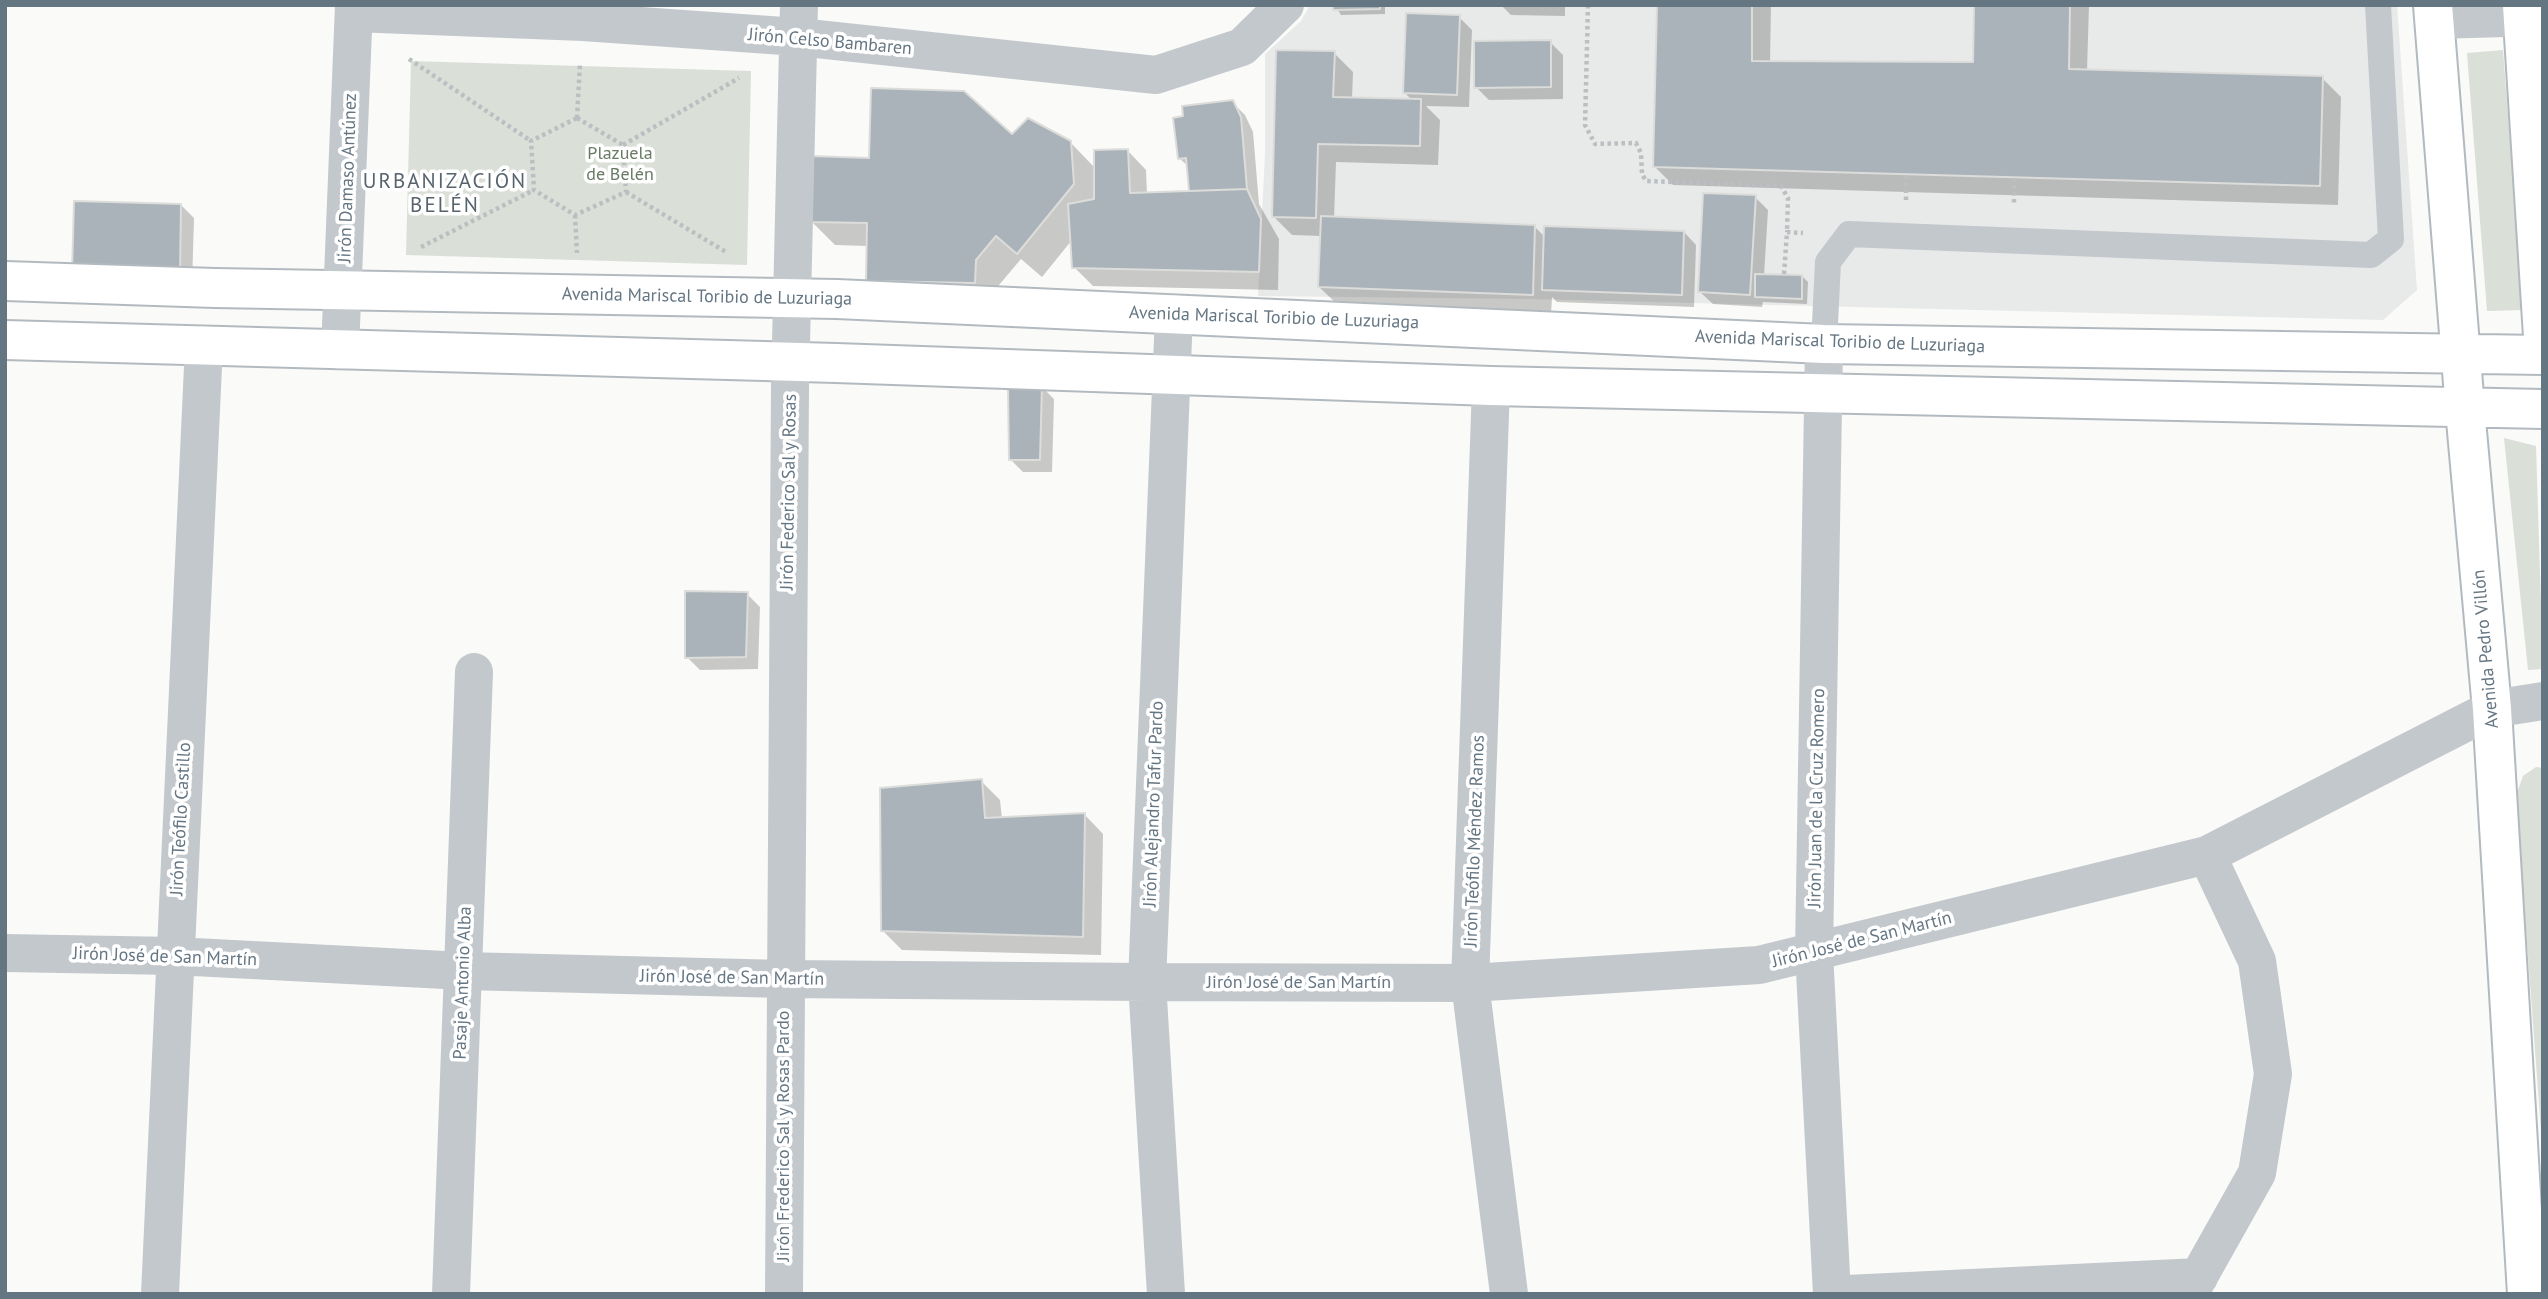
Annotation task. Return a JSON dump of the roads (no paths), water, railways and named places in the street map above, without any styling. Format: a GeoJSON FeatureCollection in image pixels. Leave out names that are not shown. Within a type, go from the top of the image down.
{"type":"FeatureCollection","features":[{"type":"Feature","properties":{"kind":"main road","name":"Avenida Pedro Villón"},"geometry":{"type":"LineString","coordinates":[[2434,12],[2460,354],[2493,709],[2527,1294]]}},
{"type":"Feature","properties":{"kind":"main road"},"geometry":{"type":"LineString","coordinates":[[2529,13],[2543,337]]}},
{"type":"Feature","properties":{"kind":"main road","name":"Avenida Mariscal Toribio de Luzuriaga"},"geometry":{"type":"LineString","coordinates":[[5,281],[344,290],[793,297],[1824,344],[2543,355]]}},
{"type":"Feature","properties":{"kind":"main road"},"geometry":{"type":"LineString","coordinates":[[5,340],[791,361],[1491,386],[2465,410],[2543,409]]}},
{"type":"Feature","properties":{"kind":"street","name":"Jirón Celso Bambaren"},"geometry":{"type":"LineString","coordinates":[[354,9],[583,22],[799,21],[1156,75],[1242,47],[1285,5]]}},
{"type":"Feature","properties":{"kind":"street","name":"Jirón Damaso Antúnez"},"geometry":{"type":"LineString","coordinates":[[340,350],[354,9]]}},
{"type":"Feature","properties":{"kind":"street"},"geometry":{"type":"LineString","coordinates":[[2434,12],[2529,13]]}},
{"type":"Feature","properties":{"kind":"street","name":"Jirón Federico Sal y Rosas"},"geometry":{"type":"LineString","coordinates":[[784,979],[791,361],[799,21]]}},
{"type":"Feature","properties":{"kind":"street","name":"Jirón Alejandro Tafur Pardo"},"geometry":{"type":"LineString","coordinates":[[1166,1294],[1147,982],[1174,314]]}},
{"type":"Feature","properties":{"kind":"street","name":"Jirón Juan de la Cruz Romero"},"geometry":{"type":"LineString","coordinates":[[1824,344],[1814,952],[1832,1294]]}},
{"type":"Feature","properties":{"kind":"street","name":"Jirón Teófilo Castillo"},"geometry":{"type":"LineString","coordinates":[[160,1294],[204,345]]}},
{"type":"Feature","properties":{"kind":"street","name":"Jirón Teófilo Méndez Ramos"},"geometry":{"type":"LineString","coordinates":[[1491,386],[1470,983],[1509,1294]]}},
{"type":"Feature","properties":{"kind":"street","name":"Pasaje Antonio Alba"},"geometry":{"type":"LineString","coordinates":[[450,1294],[474,672]]}},
{"type":"Feature","properties":{"kind":"street","name":"Jirón José de San Martín"},"geometry":{"type":"LineString","coordinates":[[5,953],[175,956],[464,971],[784,979],[1147,982],[1470,983],[1759,965],[2207,855],[2493,709],[2543,701]]}},
{"type":"Feature","properties":{"kind":"street"},"geometry":{"type":"LineString","coordinates":[[1847,1294],[2194,1285],[2257,1173],[2273,1074],[2257,961],[2207,855]]}},
{"type":"Feature","properties":{"kind":"street","name":"Jirón Frederico Sal y Rosas Pardo"},"geometry":{"type":"LineString","coordinates":[[783,1294],[784,979]]}},
{"type":"Feature","properties":{"kind":"lane"},"geometry":{"type":"LineString","coordinates":[[1824,344],[1828,262],[1849,234],[2371,255],[2391,239],[2378,5]]}},
{"type":"Feature","properties":{"kind":"district","name":"URBANIZACIÓN BELÉN"},"geometry":{"type":"Point","coordinates":[445,194]}},
{"type":"Feature","properties":{"kind":"park label","name":"Plazuela de Belén"},"geometry":{"type":"Point","coordinates":[620,164]}}]}
